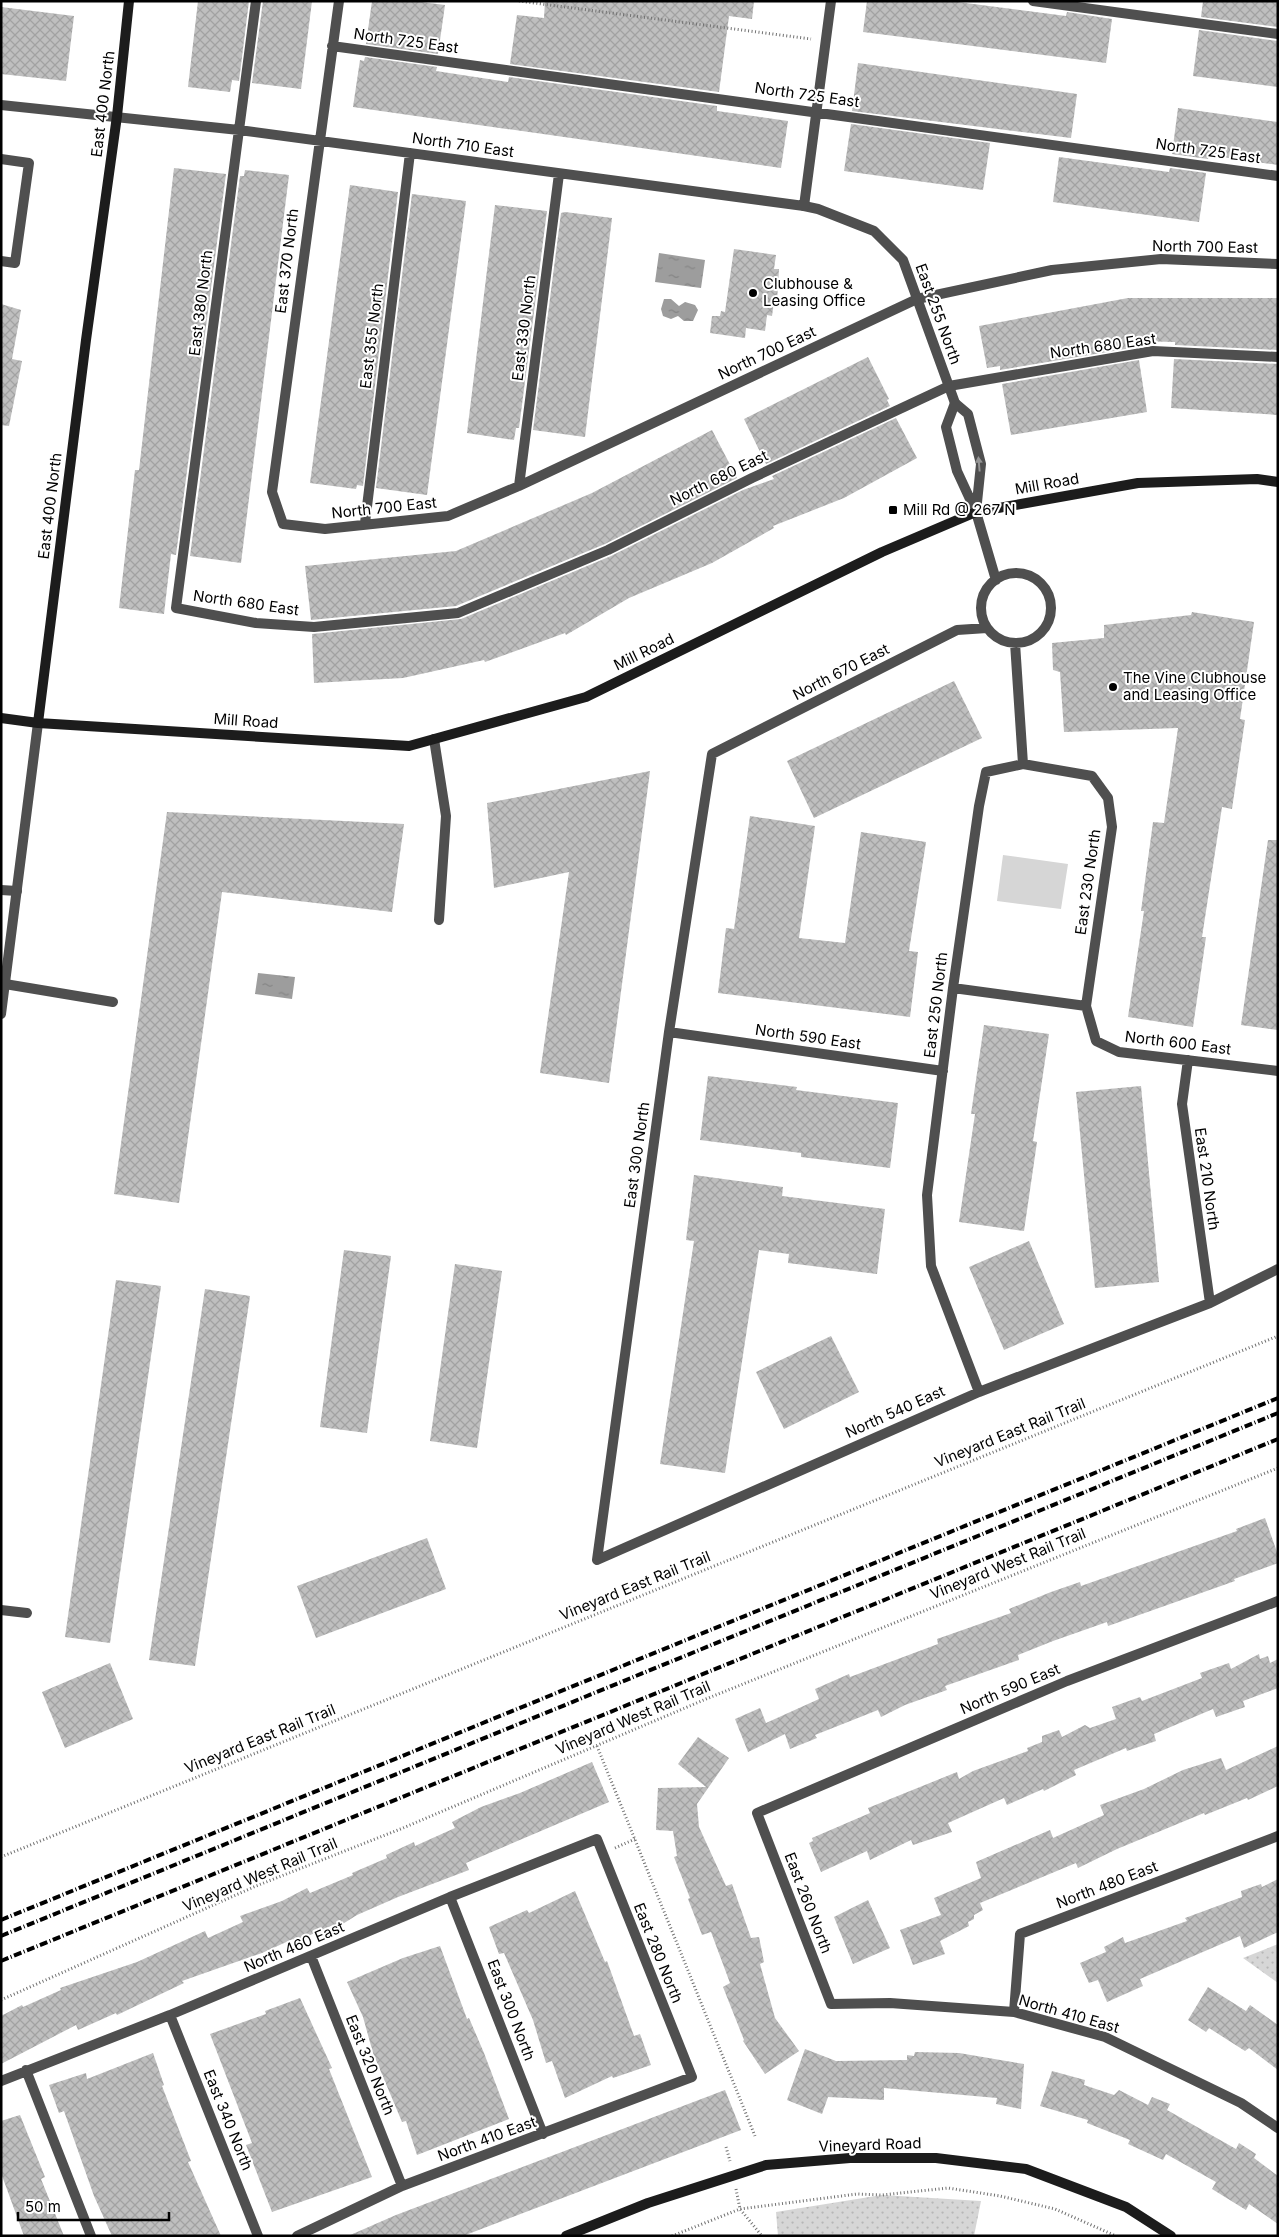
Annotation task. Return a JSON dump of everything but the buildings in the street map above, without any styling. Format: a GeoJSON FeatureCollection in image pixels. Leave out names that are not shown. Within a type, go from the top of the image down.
{"type":"FeatureCollection","features":[{"type":"Feature","properties":{"kind":"street","name":"East 400 North"},"geometry":{"type":"LineString","coordinates":[[1,1014],[86,340],[117,116],[130,1]]}},
{"type":"Feature","properties":{"kind":"street","name":"East 380 North"},"geometry":{"type":"LineString","coordinates":[[176,608],[256,1]]}},
{"type":"Feature","properties":{"kind":"street","name":"East 370 North"},"geometry":{"type":"LineString","coordinates":[[283,524],[272,492],[318,140],[339,1]]}},
{"type":"Feature","properties":{"kind":"street"},"geometry":{"type":"LineString","coordinates":[[804,206],[831,1]]}},
{"type":"Feature","properties":{"kind":"street"},"geometry":{"type":"LineString","coordinates":[[1033,1],[1278,34]]}},
{"type":"Feature","properties":{"kind":"street","name":"North 725 East"},"geometry":{"type":"LineString","coordinates":[[332,46],[1278,176]]}},
{"type":"Feature","properties":{"kind":"street"},"geometry":{"type":"LineString","coordinates":[[1,105],[117,116]]}},
{"type":"Feature","properties":{"kind":"street","name":"North 710 East"},"geometry":{"type":"LineString","coordinates":[[117,116],[318,140],[804,206]]}},
{"type":"Feature","properties":{"kind":"street","name":"East 355 North"},"geometry":{"type":"LineString","coordinates":[[365,523],[410,153]]}},
{"type":"Feature","properties":{"kind":"street"},"geometry":{"type":"LineString","coordinates":[[1,160],[29,163],[15,263],[1,261]]}},
{"type":"Feature","properties":{"kind":"street","name":"East 330 North"},"geometry":{"type":"LineString","coordinates":[[519,486],[559,174]]}},
{"type":"Feature","properties":{"kind":"street","name":"East 255 North"},"geometry":{"type":"LineString","coordinates":[[804,206],[818,209],[874,231],[902,260],[955,402],[968,414],[981,464],[976,512]]}},
{"type":"Feature","properties":{"kind":"street","name":"North 700 East"},"geometry":{"type":"LineString","coordinates":[[283,524],[325,529],[365,523],[448,516],[519,486],[917,299],[1052,270],[1151,260],[1278,264]]}},
{"type":"Feature","properties":{"kind":"street","name":"North 680 East"},"geometry":{"type":"LineString","coordinates":[[176,608],[256,623],[314,627],[458,613],[608,550],[752,478],[949,386],[1153,351],[1278,357]]}},
{"type":"Feature","properties":{"kind":"street"},"geometry":{"type":"LineString","coordinates":[[955,402],[946,426],[958,471],[976,512],[996,580]]}},
{"type":"Feature","properties":{"kind":"street","name":"Mill Road"},"geometry":{"type":"LineString","coordinates":[[1,718],[38,723],[409,746],[586,697],[882,552],[976,512],[1138,483],[1257,479],[1278,482]]}},
{"type":"Feature","properties":{"kind":"street"},"geometry":{"type":"LineString","coordinates":[[1018,573],[1030,576],[1040,583],[1047,593],[1051,605],[1050,617],[1045,628],[1036,637],[1026,642],[1014,644],[1004,642],[987,628],[982,619],[983,597],[988,587],[996,580],[1006,574],[1018,573]]}},
{"type":"Feature","properties":{"kind":"street","name":"North 670 East"},"geometry":{"type":"LineString","coordinates":[[712,754],[957,630],[987,628]]}},
{"type":"Feature","properties":{"kind":"street"},"geometry":{"type":"LineString","coordinates":[[1014,644],[1023,764]]}},
{"type":"Feature","properties":{"kind":"street"},"geometry":{"type":"LineString","coordinates":[[434,739],[446,816],[440,920]]}},
{"type":"Feature","properties":{"kind":"street","name":"East 300 North"},"geometry":{"type":"LineString","coordinates":[[597,1560],[669,1032],[712,754]]}},
{"type":"Feature","properties":{"kind":"street","name":"East 250 North"},"geometry":{"type":"LineString","coordinates":[[979,1392],[931,1266],[926,1195],[953,988],[979,806],[986,772],[1023,764]]}},
{"type":"Feature","properties":{"kind":"street","name":"East 230 North"},"geometry":{"type":"LineString","coordinates":[[1023,764],[1092,776],[1108,798],[1112,827],[1086,1006]]}},
{"type":"Feature","properties":{"kind":"street"},"geometry":{"type":"LineString","coordinates":[[1,890],[17,891]]}},
{"type":"Feature","properties":{"kind":"street"},"geometry":{"type":"LineString","coordinates":[[5,984],[113,1002]]}},
{"type":"Feature","properties":{"kind":"street"},"geometry":{"type":"LineString","coordinates":[[953,988],[1086,1006]]}},
{"type":"Feature","properties":{"kind":"street","name":"North 600 East"},"geometry":{"type":"LineString","coordinates":[[1086,1006],[1096,1041],[1119,1052],[1278,1071]]}},
{"type":"Feature","properties":{"kind":"street","name":"North 590 East"},"geometry":{"type":"LineString","coordinates":[[669,1032],[943,1071]]}},
{"type":"Feature","properties":{"kind":"street","name":"East 210 North"},"geometry":{"type":"LineString","coordinates":[[1188,1060],[1182,1104],[1210,1303]]}},
{"type":"Feature","properties":{"kind":"street","name":"North 540 East"},"geometry":{"type":"LineString","coordinates":[[597,1560],[979,1392],[1210,1303],[1278,1269]]}},
{"type":"Feature","properties":{"kind":"street","name":"North 590 East"},"geometry":{"type":"LineString","coordinates":[[757,1813],[1067,1680],[1278,1601]]}},
{"type":"Feature","properties":{"kind":"street"},"geometry":{"type":"LineString","coordinates":[[1,1610],[28,1613]]}},
{"type":"Feature","properties":{"kind":"street","name":"East 260 North"},"geometry":{"type":"LineString","coordinates":[[757,1813],[831,2004]]}},
{"type":"Feature","properties":{"kind":"street","name":"North 480 East"},"geometry":{"type":"LineString","coordinates":[[1014,2012],[1020,1934],[1278,1836]]}},
{"type":"Feature","properties":{"kind":"street","name":"East 280 North"},"geometry":{"type":"LineString","coordinates":[[597,1839],[692,2078]]}},
{"type":"Feature","properties":{"kind":"street","name":"North 460 East"},"geometry":{"type":"LineString","coordinates":[[1,2081],[170,2015],[597,1839]]}},
{"type":"Feature","properties":{"kind":"street","name":"East 300 North"},"geometry":{"type":"LineString","coordinates":[[450,1898],[543,2134]]}},
{"type":"Feature","properties":{"kind":"street","name":"East 320 North"},"geometry":{"type":"LineString","coordinates":[[311,1956],[402,2186]]}},
{"type":"Feature","properties":{"kind":"street","name":"North 410 East"},"geometry":{"type":"LineString","coordinates":[[831,2004],[890,2003],[1014,2012],[1105,2037],[1241,2103],[1278,2128]]}},
{"type":"Feature","properties":{"kind":"street","name":"East 340 North"},"geometry":{"type":"LineString","coordinates":[[170,2015],[258,2236]]}},
{"type":"Feature","properties":{"kind":"street"},"geometry":{"type":"LineString","coordinates":[[26,2070],[91,2236]]}},
{"type":"Feature","properties":{"kind":"street","name":"North 410 East"},"geometry":{"type":"LineString","coordinates":[[297,2236],[402,2186],[692,2078]]}},
{"type":"Feature","properties":{"kind":"street","name":"Vineyard Road"},"geometry":{"type":"LineString","coordinates":[[566,2236],[648,2202],[766,2166],[850,2158],[936,2158],[1026,2169],[1126,2207],[1171,2236]]}},
{"type":"Feature","properties":{"kind":"path"},"geometry":{"type":"LineString","coordinates":[[520,1],[826,40]]}},
{"type":"Feature","properties":{"kind":"path","name":"Vineyard East Rail Trail"},"geometry":{"type":"LineString","coordinates":[[1,1857],[1278,1336]]}},
{"type":"Feature","properties":{"kind":"path","name":"Vineyard West Rail Trail"},"geometry":{"type":"LineString","coordinates":[[1,2000],[256,1886],[403,1828],[716,1695],[1278,1468]]}},
{"type":"Feature","properties":{"kind":"path"},"geometry":{"type":"LineString","coordinates":[[598,1746],[755,2136]]}},
{"type":"Feature","properties":{"kind":"path"},"geometry":{"type":"LineString","coordinates":[[603,1853],[635,1839]]}},
{"type":"Feature","properties":{"kind":"path"},"geometry":{"type":"LineString","coordinates":[[672,2236],[740,2209],[857,2194],[882,2195],[948,2188],[1000,2196],[1055,2209],[1116,2236]]}},
{"type":"Feature","properties":{"kind":"path"},"geometry":{"type":"LineString","coordinates":[[740,2209],[762,2236]]}},
{"type":"Feature","properties":{"kind":"shaded area"},"geometry":{"type":"Polygon","coordinates":[[[1003,855],[1068,864],[1061,909],[997,901],[1003,855]]]}},
{"type":"Feature","properties":{"kind":"shaded area"},"geometry":{"type":"Polygon","coordinates":[[[1278,1944],[1278,1983],[1243,1958],[1278,1944]]]}},
{"type":"Feature","properties":{"kind":"shaded area"},"geometry":{"type":"Polygon","coordinates":[[[882,2195],[981,2201],[974,2236],[778,2236],[776,2212],[882,2195]]]}},
{"type":"Feature","properties":{"kind":"water"},"geometry":{"type":"Polygon","coordinates":[[[659,253],[705,260],[701,288],[655,282],[659,253]]]}},
{"type":"Feature","properties":{"kind":"water"},"geometry":{"type":"Polygon","coordinates":[[[664,299],[671,299],[679,306],[685,302],[695,305],[698,310],[693,321],[684,321],[678,316],[671,319],[663,316],[661,309],[664,299]]]}},
{"type":"Feature","properties":{"kind":"water"},"geometry":{"type":"Polygon","coordinates":[[[258,973],[295,977],[292,999],[255,994],[258,973]]]}},
{"type":"Feature","properties":{"kind":"railway"},"geometry":{"type":"LineString","coordinates":[[1,1920],[1278,1398]]}},
{"type":"Feature","properties":{"kind":"railway"},"geometry":{"type":"LineString","coordinates":[[1,1936],[1278,1413]]}},
{"type":"Feature","properties":{"kind":"railway"},"geometry":{"type":"LineString","coordinates":[[1,1961],[1278,1439]]}},
{"type":"Feature","properties":{"kind":"place","name":"Clubhouse & Leasing Office"},"geometry":{"type":"Point","coordinates":[753,293]}},
{"type":"Feature","properties":{"kind":"place","name":"Mill Rd @ 267 N"},"geometry":{"type":"Point","coordinates":[893,510]}},
{"type":"Feature","properties":{"kind":"place","name":"The Vine Clubhouse and Leasing Office"},"geometry":{"type":"Point","coordinates":[1113,687]}}]}
